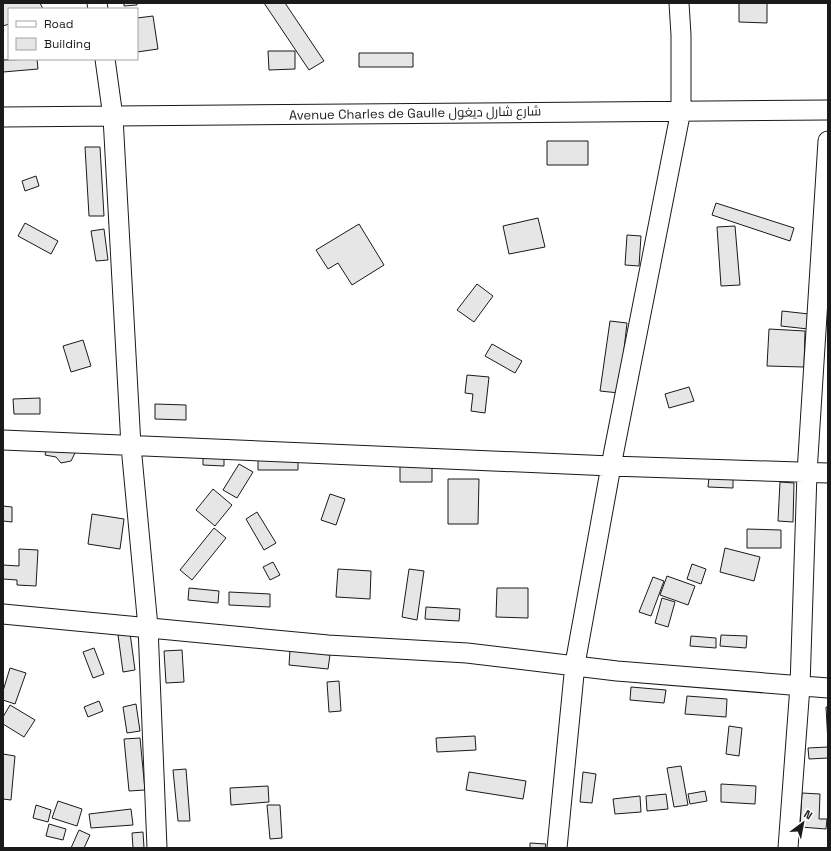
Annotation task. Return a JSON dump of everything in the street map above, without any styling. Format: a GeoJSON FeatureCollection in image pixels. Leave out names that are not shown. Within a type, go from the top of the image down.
{"type":"FeatureCollection","features":[{"type":"Feature","properties":{"kind":"street"},"geometry":{"type":"LineString","coordinates":[[557,848],[575,664],[681,110],[682,35],[679,3]]}},
{"type":"Feature","properties":{"kind":"street"},"geometry":{"type":"LineString","coordinates":[[105,60],[113,118],[131,446],[148,627],[157,848]]}},
{"type":"Feature","properties":{"kind":"street","name":"Avenue Charles de Gaulle شارع شارل ديغول"},"geometry":{"type":"LineString","coordinates":[[3,117],[113,118],[681,110],[828,110]]}},
{"type":"Feature","properties":{"kind":"street"},"geometry":{"type":"LineString","coordinates":[[788,848],[800,686],[807,473],[828,141]]}},
{"type":"Feature","properties":{"kind":"street"},"geometry":{"type":"LineString","coordinates":[[3,440],[612,466],[828,473]]}},
{"type":"Feature","properties":{"kind":"street"},"geometry":{"type":"LineString","coordinates":[[3,614],[321,645],[467,653],[575,664],[660,675],[828,688]]}},
{"type":"Feature","properties":{"kind":"building"},"geometry":{"type":"Polygon","coordinates":[[[3,3],[40,3],[42,8],[8,8],[8,24],[3,26],[3,3]]]}},
{"type":"Feature","properties":{"kind":"building"},"geometry":{"type":"Polygon","coordinates":[[[124,3],[137,3],[137,5],[124,6],[124,3]]]}},
{"type":"Feature","properties":{"kind":"building"},"geometry":{"type":"Polygon","coordinates":[[[264,3],[285,3],[324,61],[309,70],[264,3]]]}},
{"type":"Feature","properties":{"kind":"building"},"geometry":{"type":"Polygon","coordinates":[[[739,3],[767,3],[767,23],[739,22],[739,3]]]}},
{"type":"Feature","properties":{"kind":"building"},"geometry":{"type":"Polygon","coordinates":[[[153,16],[158,49],[138,52],[138,18],[153,16]]]}},
{"type":"Feature","properties":{"kind":"building"},"geometry":{"type":"Polygon","coordinates":[[[268,51],[295,51],[295,69],[269,70],[268,51]]]}},
{"type":"Feature","properties":{"kind":"building"},"geometry":{"type":"Polygon","coordinates":[[[359,53],[413,53],[413,67],[359,67],[359,53]]]}},
{"type":"Feature","properties":{"kind":"building"},"geometry":{"type":"Polygon","coordinates":[[[3,60],[37,60],[38,69],[3,72],[3,60]]]}},
{"type":"Feature","properties":{"kind":"building"},"geometry":{"type":"Polygon","coordinates":[[[547,141],[588,141],[588,165],[547,165],[547,141]]]}},
{"type":"Feature","properties":{"kind":"building"},"geometry":{"type":"Polygon","coordinates":[[[85,147],[100,147],[104,216],[89,216],[85,147]]]}},
{"type":"Feature","properties":{"kind":"building"},"geometry":{"type":"Polygon","coordinates":[[[36,176],[39,186],[25,191],[22,181],[36,176]]]}},
{"type":"Feature","properties":{"kind":"building"},"geometry":{"type":"Polygon","coordinates":[[[716,203],[794,228],[790,241],[712,215],[716,203]]]}},
{"type":"Feature","properties":{"kind":"building"},"geometry":{"type":"Polygon","coordinates":[[[538,218],[545,247],[509,254],[503,226],[538,218]]]}},
{"type":"Feature","properties":{"kind":"building"},"geometry":{"type":"Polygon","coordinates":[[[25,223],[58,241],[51,254],[18,236],[25,223]]]}},
{"type":"Feature","properties":{"kind":"building"},"geometry":{"type":"Polygon","coordinates":[[[359,224],[384,265],[352,285],[338,263],[328,269],[316,250],[359,224]]]}},
{"type":"Feature","properties":{"kind":"building"},"geometry":{"type":"Polygon","coordinates":[[[735,226],[740,285],[721,286],[717,227],[735,226]]]}},
{"type":"Feature","properties":{"kind":"building"},"geometry":{"type":"Polygon","coordinates":[[[104,229],[108,260],[96,261],[91,231],[104,229]]]}},
{"type":"Feature","properties":{"kind":"building"},"geometry":{"type":"Polygon","coordinates":[[[627,235],[641,236],[639,266],[625,265],[627,235]]]}},
{"type":"Feature","properties":{"kind":"building"},"geometry":{"type":"Polygon","coordinates":[[[477,284],[493,296],[474,322],[457,310],[477,284]]]}},
{"type":"Feature","properties":{"kind":"building"},"geometry":{"type":"Polygon","coordinates":[[[782,311],[809,314],[808,329],[781,326],[782,311]]]}},
{"type":"Feature","properties":{"kind":"building"},"geometry":{"type":"Polygon","coordinates":[[[610,321],[627,323],[619,393],[600,391],[610,321]]]}},
{"type":"Feature","properties":{"kind":"building"},"geometry":{"type":"Polygon","coordinates":[[[769,329],[805,331],[804,367],[767,366],[769,329]]]}},
{"type":"Feature","properties":{"kind":"building"},"geometry":{"type":"Polygon","coordinates":[[[83,340],[91,366],[71,372],[63,346],[83,340]]]}},
{"type":"Feature","properties":{"kind":"building"},"geometry":{"type":"Polygon","coordinates":[[[492,344],[522,361],[515,373],[485,356],[492,344]]]}},
{"type":"Feature","properties":{"kind":"building"},"geometry":{"type":"Polygon","coordinates":[[[467,375],[489,377],[485,413],[471,411],[473,394],[465,393],[467,375]]]}},
{"type":"Feature","properties":{"kind":"building"},"geometry":{"type":"Polygon","coordinates":[[[689,387],[694,401],[669,408],[665,394],[689,387]]]}},
{"type":"Feature","properties":{"kind":"building"},"geometry":{"type":"Polygon","coordinates":[[[40,398],[40,414],[14,414],[13,399],[40,398]]]}},
{"type":"Feature","properties":{"kind":"building"},"geometry":{"type":"Polygon","coordinates":[[[155,404],[186,405],[186,420],[155,419],[155,404]]]}},
{"type":"Feature","properties":{"kind":"building"},"geometry":{"type":"Polygon","coordinates":[[[48,444],[75,446],[75,453],[71,461],[61,463],[56,457],[45,455],[48,444]]]}},
{"type":"Feature","properties":{"kind":"building"},"geometry":{"type":"Polygon","coordinates":[[[203,453],[224,454],[224,466],[203,465],[203,453]]]}},
{"type":"Feature","properties":{"kind":"building"},"geometry":{"type":"Polygon","coordinates":[[[258,456],[298,456],[298,470],[258,470],[258,456]]]}},
{"type":"Feature","properties":{"kind":"building"},"geometry":{"type":"Polygon","coordinates":[[[239,464],[253,472],[237,498],[223,490],[239,464]]]}},
{"type":"Feature","properties":{"kind":"building"},"geometry":{"type":"Polygon","coordinates":[[[400,466],[432,466],[432,482],[400,482],[400,466]]]}},
{"type":"Feature","properties":{"kind":"building"},"geometry":{"type":"Polygon","coordinates":[[[709,477],[733,478],[733,488],[708,487],[709,477]]]}},
{"type":"Feature","properties":{"kind":"building"},"geometry":{"type":"Polygon","coordinates":[[[448,479],[479,479],[478,524],[448,524],[448,479]]]}},
{"type":"Feature","properties":{"kind":"building"},"geometry":{"type":"Polygon","coordinates":[[[780,482],[794,483],[793,522],[778,521],[780,482]]]}},
{"type":"Feature","properties":{"kind":"building"},"geometry":{"type":"Polygon","coordinates":[[[213,489],[232,505],[215,526],[196,510],[213,489]]]}},
{"type":"Feature","properties":{"kind":"building"},"geometry":{"type":"Polygon","coordinates":[[[330,494],[345,499],[336,525],[321,520],[330,494]]]}},
{"type":"Feature","properties":{"kind":"building"},"geometry":{"type":"Polygon","coordinates":[[[3,506],[12,507],[12,522],[3,521],[3,506]]]}},
{"type":"Feature","properties":{"kind":"building"},"geometry":{"type":"Polygon","coordinates":[[[257,512],[276,543],[264,550],[246,519],[257,512]]]}},
{"type":"Feature","properties":{"kind":"building"},"geometry":{"type":"Polygon","coordinates":[[[92,514],[124,519],[120,549],[88,544],[92,514]]]}},
{"type":"Feature","properties":{"kind":"building"},"geometry":{"type":"Polygon","coordinates":[[[214,528],[226,538],[192,580],[180,570],[214,528]]]}},
{"type":"Feature","properties":{"kind":"building"},"geometry":{"type":"Polygon","coordinates":[[[747,529],[781,530],[781,548],[747,548],[747,529]]]}},
{"type":"Feature","properties":{"kind":"building"},"geometry":{"type":"Polygon","coordinates":[[[725,548],[760,557],[754,581],[720,572],[725,548]]]}},
{"type":"Feature","properties":{"kind":"building"},"geometry":{"type":"Polygon","coordinates":[[[19,549],[38,550],[36,586],[17,585],[17,580],[3,579],[3,565],[19,566],[19,549]]]}},
{"type":"Feature","properties":{"kind":"building"},"geometry":{"type":"Polygon","coordinates":[[[273,562],[280,575],[270,580],[263,567],[273,562]]]}},
{"type":"Feature","properties":{"kind":"building"},"geometry":{"type":"Polygon","coordinates":[[[692,564],[706,569],[701,584],[687,579],[692,564]]]}},
{"type":"Feature","properties":{"kind":"building"},"geometry":{"type":"Polygon","coordinates":[[[338,569],[371,571],[370,599],[336,597],[338,569]]]}},
{"type":"Feature","properties":{"kind":"building"},"geometry":{"type":"Polygon","coordinates":[[[409,569],[424,571],[417,620],[402,617],[409,569]]]}},
{"type":"Feature","properties":{"kind":"building"},"geometry":{"type":"Polygon","coordinates":[[[667,576],[695,586],[688,605],[660,595],[667,576]]]}},
{"type":"Feature","properties":{"kind":"building"},"geometry":{"type":"Polygon","coordinates":[[[653,577],[664,581],[651,616],[639,612],[653,577]]]}},
{"type":"Feature","properties":{"kind":"building"},"geometry":{"type":"Polygon","coordinates":[[[189,588],[219,591],[218,603],[188,600],[189,588]]]}},
{"type":"Feature","properties":{"kind":"building"},"geometry":{"type":"Polygon","coordinates":[[[497,588],[528,588],[528,618],[496,617],[497,588]]]}},
{"type":"Feature","properties":{"kind":"building"},"geometry":{"type":"Polygon","coordinates":[[[229,592],[270,594],[270,607],[229,605],[229,592]]]}},
{"type":"Feature","properties":{"kind":"building"},"geometry":{"type":"Polygon","coordinates":[[[662,598],[675,602],[668,627],[655,623],[662,598]]]}},
{"type":"Feature","properties":{"kind":"building"},"geometry":{"type":"Polygon","coordinates":[[[426,607],[460,609],[459,621],[425,619],[426,607]]]}},
{"type":"Feature","properties":{"kind":"building"},"geometry":{"type":"Polygon","coordinates":[[[130,633],[135,670],[123,672],[118,635],[130,633]]]}},
{"type":"Feature","properties":{"kind":"building"},"geometry":{"type":"Polygon","coordinates":[[[721,635],[747,636],[746,648],[720,646],[721,635]]]}},
{"type":"Feature","properties":{"kind":"building"},"geometry":{"type":"Polygon","coordinates":[[[691,636],[716,638],[716,648],[690,646],[691,636]]]}},
{"type":"Feature","properties":{"kind":"building"},"geometry":{"type":"Polygon","coordinates":[[[94,648],[104,674],[93,678],[83,652],[94,648]]]}},
{"type":"Feature","properties":{"kind":"building"},"geometry":{"type":"Polygon","coordinates":[[[182,650],[184,682],[166,683],[164,651],[182,650]]]}},
{"type":"Feature","properties":{"kind":"building"},"geometry":{"type":"Polygon","coordinates":[[[290,650],[330,655],[328,669],[289,665],[290,650]]]}},
{"type":"Feature","properties":{"kind":"building"},"geometry":{"type":"Polygon","coordinates":[[[10,668],[26,673],[15,704],[3,700],[3,691],[10,668]]]}},
{"type":"Feature","properties":{"kind":"building"},"geometry":{"type":"Polygon","coordinates":[[[339,681],[341,711],[329,712],[327,682],[339,681]]]}},
{"type":"Feature","properties":{"kind":"building"},"geometry":{"type":"Polygon","coordinates":[[[631,687],[666,690],[664,703],[630,700],[631,687]]]}},
{"type":"Feature","properties":{"kind":"building"},"geometry":{"type":"Polygon","coordinates":[[[687,696],[727,699],[726,717],[685,714],[687,696]]]}},
{"type":"Feature","properties":{"kind":"building"},"geometry":{"type":"Polygon","coordinates":[[[99,701],[103,711],[88,717],[84,707],[99,701]]]}},
{"type":"Feature","properties":{"kind":"building"},"geometry":{"type":"Polygon","coordinates":[[[136,704],[140,731],[127,733],[123,707],[136,704]]]}},
{"type":"Feature","properties":{"kind":"building"},"geometry":{"type":"Polygon","coordinates":[[[10,705],[35,720],[24,737],[3,724],[3,717],[10,705]]]}},
{"type":"Feature","properties":{"kind":"building"},"geometry":{"type":"Polygon","coordinates":[[[826,707],[828,707],[828,743],[826,707]]]}},
{"type":"Feature","properties":{"kind":"building"},"geometry":{"type":"Polygon","coordinates":[[[729,726],[742,728],[739,756],[726,754],[729,726]]]}},
{"type":"Feature","properties":{"kind":"building"},"geometry":{"type":"Polygon","coordinates":[[[475,736],[476,750],[437,752],[436,738],[475,736]]]}},
{"type":"Feature","properties":{"kind":"building"},"geometry":{"type":"Polygon","coordinates":[[[140,738],[145,790],[129,791],[124,739],[140,738]]]}},
{"type":"Feature","properties":{"kind":"building"},"geometry":{"type":"Polygon","coordinates":[[[828,747],[828,758],[809,759],[808,748],[828,747]]]}},
{"type":"Feature","properties":{"kind":"building"},"geometry":{"type":"Polygon","coordinates":[[[3,754],[15,756],[11,800],[3,799],[3,754]]]}},
{"type":"Feature","properties":{"kind":"building"},"geometry":{"type":"Polygon","coordinates":[[[681,766],[688,805],[674,807],[667,768],[681,766]]]}},
{"type":"Feature","properties":{"kind":"building"},"geometry":{"type":"Polygon","coordinates":[[[186,769],[190,821],[178,821],[173,770],[186,769]]]}},
{"type":"Feature","properties":{"kind":"building"},"geometry":{"type":"Polygon","coordinates":[[[469,772],[526,781],[523,799],[466,790],[469,772]]]}},
{"type":"Feature","properties":{"kind":"building"},"geometry":{"type":"Polygon","coordinates":[[[583,772],[596,774],[592,803],[580,802],[583,772]]]}},
{"type":"Feature","properties":{"kind":"building"},"geometry":{"type":"Polygon","coordinates":[[[721,784],[756,786],[755,804],[721,802],[721,784]]]}},
{"type":"Feature","properties":{"kind":"building"},"geometry":{"type":"Polygon","coordinates":[[[268,786],[269,802],[231,805],[230,788],[268,786]]]}},
{"type":"Feature","properties":{"kind":"building"},"geometry":{"type":"Polygon","coordinates":[[[705,791],[707,801],[690,804],[688,794],[705,791]]]}},
{"type":"Feature","properties":{"kind":"building"},"geometry":{"type":"Polygon","coordinates":[[[802,793],[820,794],[819,819],[827,819],[826,829],[800,827],[802,793]]]}},
{"type":"Feature","properties":{"kind":"building"},"geometry":{"type":"Polygon","coordinates":[[[666,794],[668,809],[647,811],[646,796],[666,794]]]}},
{"type":"Feature","properties":{"kind":"building"},"geometry":{"type":"Polygon","coordinates":[[[640,796],[641,812],[615,814],[613,799],[640,796]]]}},
{"type":"Feature","properties":{"kind":"building"},"geometry":{"type":"Polygon","coordinates":[[[58,801],[82,809],[77,826],[52,818],[58,801]]]}},
{"type":"Feature","properties":{"kind":"building"},"geometry":{"type":"Polygon","coordinates":[[[36,805],[51,810],[48,822],[33,818],[36,805]]]}},
{"type":"Feature","properties":{"kind":"building"},"geometry":{"type":"Polygon","coordinates":[[[267,805],[280,805],[282,838],[270,839],[267,805]]]}},
{"type":"Feature","properties":{"kind":"building"},"geometry":{"type":"Polygon","coordinates":[[[131,809],[133,825],[91,828],[89,814],[131,809]]]}},
{"type":"Feature","properties":{"kind":"building"},"geometry":{"type":"Polygon","coordinates":[[[49,824],[66,829],[63,840],[46,836],[49,824]]]}},
{"type":"Feature","properties":{"kind":"building"},"geometry":{"type":"Polygon","coordinates":[[[79,830],[90,835],[84,848],[71,848],[79,830]]]}},
{"type":"Feature","properties":{"kind":"building"},"geometry":{"type":"Polygon","coordinates":[[[143,832],[144,848],[133,848],[132,833],[143,832]]]}},
{"type":"Feature","properties":{"kind":"building"},"geometry":{"type":"Polygon","coordinates":[[[530,843],[546,844],[545,848],[530,848],[530,843]]]}}]}
